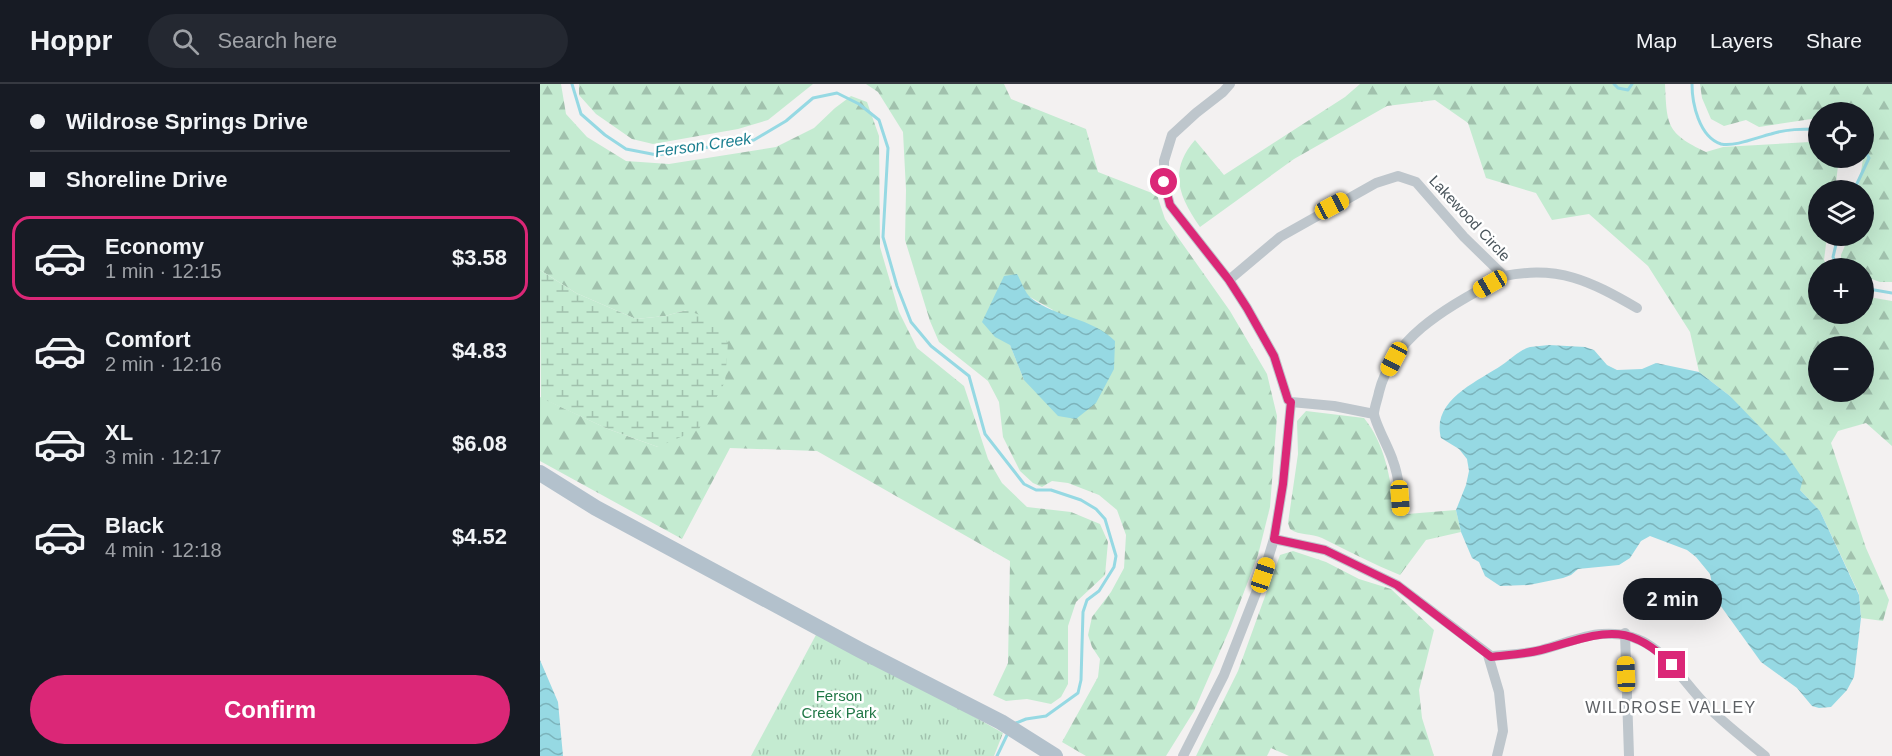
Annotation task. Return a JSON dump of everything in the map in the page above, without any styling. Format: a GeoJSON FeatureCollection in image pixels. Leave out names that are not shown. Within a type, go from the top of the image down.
{"type":"FeatureCollection","features":[{"type":"Feature","properties":{"kind":"main road"},"geometry":{"type":"LineString","coordinates":[[540,473],[596,507],[860,650],[1000,722],[1055,756]]}},
{"type":"Feature","properties":{"kind":"street"},"geometry":{"type":"LineString","coordinates":[[1230,84],[1172,135],[1164,161],[1164,182],[1170,205],[1229,280],[1274,356],[1288,400],[1374,414],[1394,461],[1400,485],[1401,511]]}},
{"type":"Feature","properties":{"kind":"street","name":"Lakewood Circle"},"geometry":{"type":"LineString","coordinates":[[1229,280],[1280,237],[1368,188],[1398,176],[1416,182],[1464,237],[1504,276]]}},
{"type":"Feature","properties":{"kind":"street","name":"Lakewood Circle"},"geometry":{"type":"LineString","coordinates":[[1374,414],[1382,382],[1394,359],[1422,325],[1443,310],[1504,276],[1526,272],[1576,277],[1602,288],[1636,308]]}},
{"type":"Feature","properties":{"kind":"street"},"geometry":{"type":"LineString","coordinates":[[1182,756],[1224,675],[1263,575],[1274,539],[1283,484],[1291,402]]}},
{"type":"Feature","properties":{"kind":"street"},"geometry":{"type":"LineString","coordinates":[[1274,539],[1325,550],[1397,585],[1491,657],[1538,651],[1600,634],[1625,633],[1647,642],[1662,655],[1708,708],[1765,756]]}},
{"type":"Feature","properties":{"kind":"street"},"geometry":{"type":"LineString","coordinates":[[1625,633],[1629,756]]}},
{"type":"Feature","properties":{"kind":"street"},"geometry":{"type":"LineString","coordinates":[[1488,655],[1499,692],[1503,731],[1497,756]]}},
{"type":"Feature","properties":{"kind":"green space"},"geometry":{"type":"Polygon","coordinates":[[[540,84],[561,84],[566,114],[587,137],[626,161],[669,164],[776,147],[814,128],[851,96],[867,102],[879,136],[880,247],[899,312],[917,348],[964,386],[988,459],[1002,483],[1027,507],[1071,512],[1100,524],[1108,542],[1105,575],[1076,602],[1068,626],[1068,684],[1061,697],[1051,704],[1027,699],[1006,701],[993,695],[1008,663],[1010,561],[817,451],[730,448],[682,539],[540,461],[540,397],[608,429],[658,447],[687,310],[665,316],[636,319],[576,293],[540,270],[540,84]]]}},
{"type":"Feature","properties":{"kind":"green space"},"geometry":{"type":"Polygon","coordinates":[[[579,84],[813,84],[768,120],[738,129],[653,144],[632,139],[596,114],[579,95],[579,84]]]}},
{"type":"Feature","properties":{"kind":"green space"},"geometry":{"type":"Polygon","coordinates":[[[866,84],[1004,84],[1011,99],[1086,129],[1098,172],[1157,195],[1165,219],[1230,311],[1267,374],[1277,416],[1270,507],[1258,555],[1231,626],[1194,711],[1166,756],[1086,756],[1062,742],[1098,677],[1100,659],[1088,635],[1092,617],[1111,592],[1124,568],[1126,535],[1117,510],[1099,495],[1068,483],[1052,481],[1042,487],[1033,483],[1020,471],[1003,437],[999,402],[988,381],[939,342],[930,321],[905,240],[906,190],[903,132],[878,92],[866,84]],[[1030,297],[1010,345],[1024,380],[1053,310],[1030,297]]]}},
{"type":"Feature","properties":{"kind":"green space"},"geometry":{"type":"Polygon","coordinates":[[[1360,84],[1665,84],[1668,119],[1671,126],[1683,139],[1706,152],[1723,147],[1808,142],[1808,168],[1838,168],[1836,180],[1808,180],[1808,246],[1826,246],[1824,258],[1808,258],[1808,324],[1874,324],[1874,298],[1892,301],[1892,446],[1866,423],[1838,431],[1831,443],[1866,548],[1889,600],[1883,621],[1861,618],[1859,594],[1820,511],[1800,490],[1730,396],[1699,372],[1690,332],[1648,266],[1589,214],[1552,220],[1536,193],[1486,178],[1468,123],[1435,100],[1387,106],[1294,159],[1200,227],[1182,194],[1179,173],[1181,162],[1195,140],[1224,175],[1345,97],[1360,84]]]}},
{"type":"Feature","properties":{"kind":"green space"},"geometry":{"type":"Polygon","coordinates":[[[1700,84],[1892,84],[1892,282],[1874,280],[1874,258],[1841,258],[1845,246],[1874,246],[1874,180],[1860,180],[1862,168],[1874,168],[1874,102],[1808,102],[1808,120],[1759,127],[1746,120],[1724,126],[1711,119],[1702,98],[1700,84]]]}},
{"type":"Feature","properties":{"kind":"green space"},"geometry":{"type":"Polygon","coordinates":[[[540,270],[576,293],[636,319],[665,316],[687,310],[715,321],[728,343],[725,382],[699,429],[658,447],[608,429],[541,398],[540,270]]]}},
{"type":"Feature","properties":{"kind":"green space"},"geometry":{"type":"Polygon","coordinates":[[[1306,411],[1364,418],[1378,440],[1382,452],[1389,477],[1395,515],[1456,510],[1461,532],[1426,540],[1400,575],[1322,538],[1290,529],[1288,523],[1298,454],[1297,421],[1306,411]]]}},
{"type":"Feature","properties":{"kind":"green space"},"geometry":{"type":"Polygon","coordinates":[[[1293,551],[1326,562],[1359,579],[1391,589],[1434,630],[1419,690],[1422,718],[1434,756],[1289,756],[1271,748],[1267,756],[1196,756],[1238,671],[1280,555],[1293,551]]]}},
{"type":"Feature","properties":{"kind":"green space","name":"Ferson Creek Park"},"geometry":{"type":"Polygon","coordinates":[[[817,633],[927,690],[1003,733],[994,756],[751,756],[817,633]]]}},
{"type":"Feature","properties":{"kind":"water"},"geometry":{"type":"Polygon","coordinates":[[[1017,274],[1031,298],[1041,305],[1095,327],[1115,341],[1114,369],[1096,403],[1076,419],[1058,416],[1024,380],[1010,345],[995,337],[982,322],[1004,276],[1017,274]]]}},
{"type":"Feature","properties":{"kind":"water"},"geometry":{"type":"Polygon","coordinates":[[[1549,345],[1585,347],[1594,350],[1607,365],[1617,370],[1642,369],[1656,363],[1699,372],[1730,396],[1786,454],[1803,479],[1800,490],[1820,511],[1859,595],[1861,618],[1854,677],[1847,690],[1831,707],[1812,706],[1797,688],[1761,662],[1715,598],[1710,574],[1687,550],[1650,536],[1641,541],[1630,558],[1619,565],[1578,569],[1563,578],[1529,585],[1500,586],[1485,576],[1479,562],[1472,558],[1461,532],[1456,510],[1469,471],[1467,459],[1459,449],[1441,438],[1440,425],[1443,413],[1458,394],[1519,352],[1530,347],[1549,345]]]}},
{"type":"Feature","properties":{"kind":"water"},"geometry":{"type":"Polygon","coordinates":[[[540,660],[558,702],[563,756],[540,756],[540,660]]]}},
{"type":"Feature","properties":{"kind":"waterway","name":"Ferson Creek"},"geometry":{"type":"LineString","coordinates":[[572,84],[581,114],[605,135],[626,149],[657,155],[754,140],[786,121],[813,98],[837,93],[859,104],[879,120],[888,148],[883,237],[897,286],[911,322],[931,346],[969,376],[985,434],[1024,484],[1036,490],[1051,490],[1081,500],[1096,509],[1105,519],[1116,556],[1114,567],[1099,591],[1087,600],[1083,612],[1081,680],[1078,693],[1046,716],[1016,723]]}},
{"type":"Feature","properties":{"kind":"waterway","name":"Ferson Creek"},"geometry":{"type":"LineString","coordinates":[[1614,84],[1618,88],[1628,90],[1632,84]]}},
{"type":"Feature","properties":{"kind":"waterway","name":"Ferson Creek"},"geometry":{"type":"LineString","coordinates":[[1692,84],[1695,109],[1702,127],[1713,140],[1721,144],[1740,143],[1783,131],[1808,129]]}},
{"type":"Feature","properties":{"kind":"waterway","name":"Ferson Creek"},"geometry":{"type":"LineString","coordinates":[[1859,180],[1864,168]]}},
{"type":"Feature","properties":{"kind":"waterway","name":"Ferson Creek"},"geometry":{"type":"LineString","coordinates":[[1833,258],[1836,246]]}},
{"type":"Feature","properties":{"kind":"waterway","name":"Ferson Creek"},"geometry":{"type":"LineString","coordinates":[[1874,290],[1892,293]]}},
{"type":"Feature","properties":{"kind":"waterway","name":"Ferson Creek"},"geometry":{"type":"LineString","coordinates":[[997,756],[1008,733]]}},
{"type":"Feature","properties":{"kind":"district","name":"WILDROSE VALLEY"},"geometry":{"type":"Point","coordinates":[1671,707]}},
{"type":"Feature","properties":{"kind":"route"},"geometry":{"type":"LineString","coordinates":[[1164,182],[1170,205],[1229,280],[1247,308],[1274,356],[1288,400],[1291,402],[1283,484],[1274,539],[1325,550],[1397,585],[1491,657],[1538,651],[1600,634],[1625,633],[1647,642],[1672,665]]}}]}
